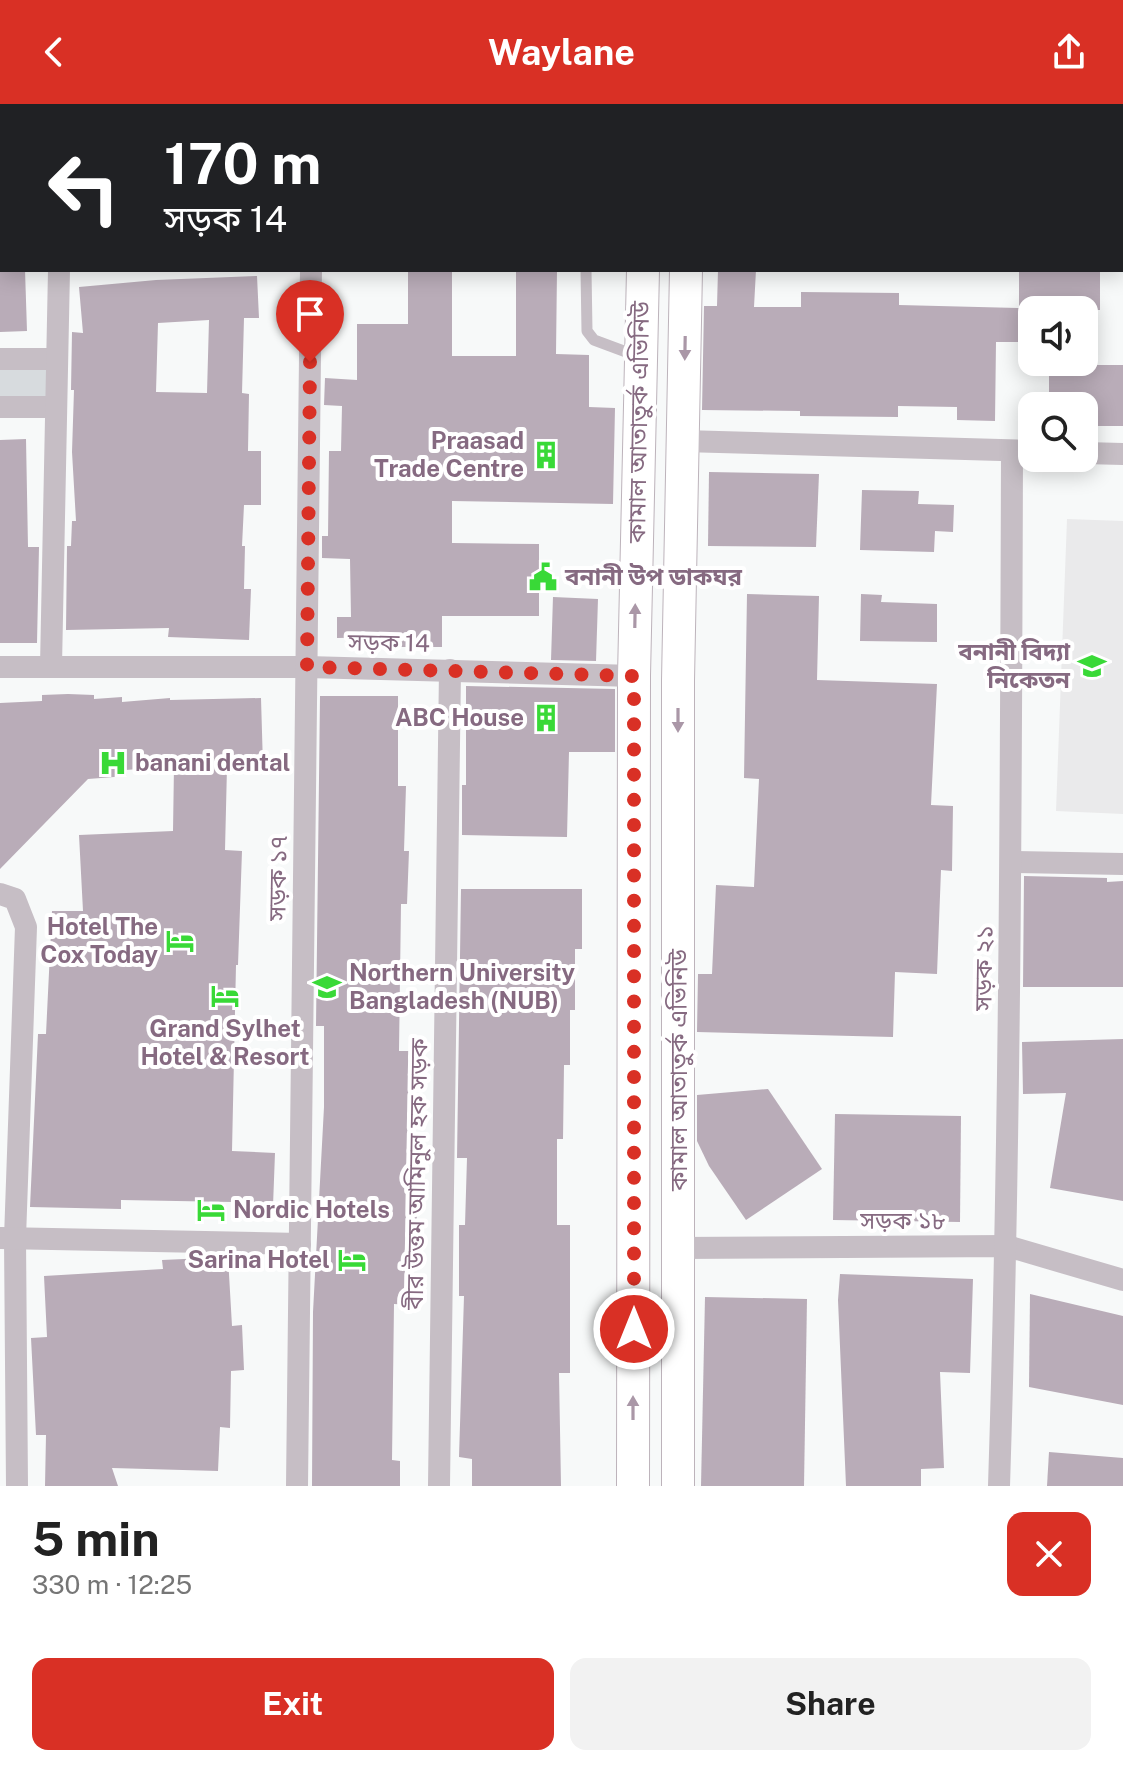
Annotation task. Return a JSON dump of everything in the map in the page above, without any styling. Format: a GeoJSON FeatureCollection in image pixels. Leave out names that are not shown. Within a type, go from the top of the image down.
{"type":"FeatureCollection","features":[{"type":"Feature","properties":{"kind":"main road","name":"কামাল আতাতুর্ক এভিনিউ"},"geometry":{"type":"LineString","coordinates":[[633,1486],[634,676],[643,272]]}},
{"type":"Feature","properties":{"kind":"main road","name":"কামাল আতাতুর্ক এভিনিউ"},"geometry":{"type":"LineString","coordinates":[[678,1486],[678,681],[686,272]]}},
{"type":"Feature","properties":{"kind":"street"},"geometry":{"type":"LineString","coordinates":[[51,666],[59,272]]}},
{"type":"Feature","properties":{"kind":"street","name":"সড়ক ১৭"},"geometry":{"type":"LineString","coordinates":[[297,1486],[311,272]]}},
{"type":"Feature","properties":{"kind":"street"},"geometry":{"type":"LineString","coordinates":[[0,359],[55,359]]}},
{"type":"Feature","properties":{"kind":"street"},"geometry":{"type":"LineString","coordinates":[[0,407],[55,407]]}},
{"type":"Feature","properties":{"kind":"street"},"geometry":{"type":"LineString","coordinates":[[683,441],[1018,451]]}},
{"type":"Feature","properties":{"kind":"street"},"geometry":{"type":"LineString","coordinates":[[1098,453],[1123,454]]}},
{"type":"Feature","properties":{"kind":"street","name":"সড়ক ২১"},"geometry":{"type":"LineString","coordinates":[[999,1486],[1007,1246],[1011,862],[1021,472]]}},
{"type":"Feature","properties":{"kind":"street","name":"সড়ক 14"},"geometry":{"type":"LineString","coordinates":[[0,667],[307,667],[634,676]]}},
{"type":"Feature","properties":{"kind":"street","name":"বীর উত্তম আমিনুল হক সড়ক"},"geometry":{"type":"LineString","coordinates":[[439,1486],[450,670]]}},
{"type":"Feature","properties":{"kind":"street"},"geometry":{"type":"LineString","coordinates":[[1011,862],[1123,864]]}},
{"type":"Feature","properties":{"kind":"street"},"geometry":{"type":"LineString","coordinates":[[8,896],[26,927],[7,1238],[17,1486]]}},
{"type":"Feature","properties":{"kind":"street"},"geometry":{"type":"LineString","coordinates":[[7,1238],[300,1244]]}},
{"type":"Feature","properties":{"kind":"street","name":"সড়ক ১৮"},"geometry":{"type":"LineString","coordinates":[[679,1248],[1007,1246],[1123,1280]]}},
{"type":"Feature","properties":{"kind":"lane"},"geometry":{"type":"LineString","coordinates":[[586,272],[587,331],[594,340],[641,357]]}},
{"type":"Feature","properties":{"kind":"shaded area"},"geometry":{"type":"Polygon","coordinates":[[[0,359],[55,359],[55,407],[0,407],[0,359]]]}},
{"type":"Feature","properties":{"kind":"shaded area","name":"বনানী বিদ্যা নিকেতন"},"geometry":{"type":"Polygon","coordinates":[[[1067,519],[1123,521],[1123,814],[1056,811],[1067,519]]]}},
{"type":"Feature","properties":{"kind":"building"},"geometry":{"type":"Polygon","coordinates":[[[0,272],[25,272],[27,331],[0,332],[0,272]]]}},
{"type":"Feature","properties":{"kind":"building"},"geometry":{"type":"Polygon","coordinates":[[[408,272],[452,272],[452,356],[516,356],[516,272],[557,272],[556,354],[589,355],[589,407],[615,408],[613,504],[452,501],[452,543],[539,544],[539,616],[442,616],[442,647],[388,647],[388,637],[337,638],[337,617],[351,617],[350,559],[322,558],[322,536],[328,536],[329,451],[341,451],[342,406],[324,405],[325,378],[357,380],[357,324],[408,324],[408,272]]]}},
{"type":"Feature","properties":{"kind":"building"},"geometry":{"type":"Polygon","coordinates":[[[718,272],[756,272],[754,307],[801,307],[801,292],[899,293],[899,305],[1018,308],[1018,342],[996,342],[995,421],[957,420],[957,407],[898,406],[898,417],[800,416],[800,411],[702,410],[704,306],[717,306],[718,272]]]}},
{"type":"Feature","properties":{"kind":"building"},"geometry":{"type":"Polygon","coordinates":[[[1019,272],[1100,272],[1100,310],[1098,296],[1019,296],[1019,272]]]}},
{"type":"Feature","properties":{"kind":"building"},"geometry":{"type":"Polygon","coordinates":[[[257,276],[259,318],[244,318],[242,393],[249,394],[248,451],[261,451],[261,505],[244,505],[244,589],[251,589],[249,640],[168,637],[169,628],[66,630],[67,546],[71,546],[72,521],[76,521],[72,452],[74,390],[71,390],[72,332],[83,333],[79,287],[257,276]],[[209,320],[158,323],[156,392],[207,393],[209,320]]]}},
{"type":"Feature","properties":{"kind":"building"},"geometry":{"type":"Polygon","coordinates":[[[1098,365],[1123,365],[1123,426],[1098,426],[1098,392],[1049,392],[1049,376],[1098,376],[1098,365]]]}},
{"type":"Feature","properties":{"kind":"building"},"geometry":{"type":"Polygon","coordinates":[[[26,439],[28,547],[39,547],[37,643],[0,643],[0,440],[26,439]]]}},
{"type":"Feature","properties":{"kind":"building"},"geometry":{"type":"Polygon","coordinates":[[[709,472],[819,474],[816,547],[708,546],[709,472]]]}},
{"type":"Feature","properties":{"kind":"building"},"geometry":{"type":"Polygon","coordinates":[[[862,490],[919,491],[918,504],[954,505],[953,532],[935,531],[934,552],[860,550],[862,490]]]}},
{"type":"Feature","properties":{"kind":"building"},"geometry":{"type":"Polygon","coordinates":[[[747,594],[819,596],[817,680],[937,684],[931,805],[953,806],[952,871],[941,870],[937,974],[895,972],[893,1037],[697,1032],[698,974],[712,974],[716,885],[754,887],[759,779],[744,778],[747,594]]]}},
{"type":"Feature","properties":{"kind":"building"},"geometry":{"type":"Polygon","coordinates":[[[861,594],[882,595],[881,602],[937,604],[937,642],[860,641],[861,594]]]}},
{"type":"Feature","properties":{"kind":"building"},"geometry":{"type":"Polygon","coordinates":[[[553,597],[598,599],[596,661],[551,660],[553,597]]]}},
{"type":"Feature","properties":{"kind":"building"},"geometry":{"type":"Polygon","coordinates":[[[466,686],[615,689],[615,752],[569,752],[567,837],[462,835],[462,785],[466,785],[466,686]]]}},
{"type":"Feature","properties":{"kind":"building"},"geometry":{"type":"Polygon","coordinates":[[[42,695],[94,695],[94,699],[122,697],[122,702],[170,698],[261,698],[263,766],[227,767],[225,850],[242,851],[232,1151],[275,1153],[273,1206],[121,1200],[121,1209],[30,1207],[38,1034],[46,1034],[52,911],[83,911],[79,835],[173,831],[174,766],[126,770],[127,776],[88,779],[0,869],[0,703],[42,701],[42,695]]]}},
{"type":"Feature","properties":{"kind":"building"},"geometry":{"type":"Polygon","coordinates":[[[320,696],[398,696],[398,786],[406,786],[404,851],[409,851],[407,904],[401,904],[399,1051],[410,1051],[406,1186],[418,1186],[411,1305],[394,1304],[392,1460],[400,1461],[400,1486],[312,1486],[313,1312],[324,1107],[324,1026],[316,1026],[320,696]]]}},
{"type":"Feature","properties":{"kind":"building"},"geometry":{"type":"Polygon","coordinates":[[[1024,876],[1123,881],[1123,987],[1023,987],[1024,876]]]}},
{"type":"Feature","properties":{"kind":"building"},"geometry":{"type":"Polygon","coordinates":[[[461,889],[582,889],[582,949],[575,949],[575,1010],[570,1010],[570,1065],[564,1065],[563,1139],[557,1139],[557,1225],[570,1225],[570,1373],[559,1373],[561,1486],[472,1486],[472,1459],[459,1457],[464,1296],[459,1296],[459,1225],[465,1225],[467,1158],[457,1158],[461,889]]]}},
{"type":"Feature","properties":{"kind":"building"},"geometry":{"type":"Polygon","coordinates":[[[1123,1039],[1123,1201],[1050,1188],[1066,1093],[1023,1094],[1022,1042],[1123,1039]]]}},
{"type":"Feature","properties":{"kind":"building"},"geometry":{"type":"Polygon","coordinates":[[[768,1089],[822,1169],[746,1220],[709,1166],[697,1141],[697,1095],[768,1089]]]}},
{"type":"Feature","properties":{"kind":"building"},"geometry":{"type":"Polygon","coordinates":[[[835,1114],[961,1116],[960,1222],[833,1220],[835,1114]]]}},
{"type":"Feature","properties":{"kind":"building"},"geometry":{"type":"Polygon","coordinates":[[[228,1257],[232,1326],[242,1325],[244,1370],[231,1371],[230,1428],[220,1427],[218,1471],[112,1468],[118,1486],[45,1486],[46,1435],[36,1435],[31,1338],[47,1337],[44,1276],[163,1269],[162,1260],[228,1257]]]}},
{"type":"Feature","properties":{"kind":"building"},"geometry":{"type":"Polygon","coordinates":[[[840,1274],[973,1279],[970,1373],[940,1372],[944,1468],[921,1469],[921,1486],[846,1486],[838,1300],[840,1274]]]}},
{"type":"Feature","properties":{"kind":"building"},"geometry":{"type":"Polygon","coordinates":[[[1030,1294],[1123,1316],[1123,1405],[1029,1387],[1030,1294]]]}},
{"type":"Feature","properties":{"kind":"building"},"geometry":{"type":"Polygon","coordinates":[[[705,1297],[807,1299],[804,1486],[701,1486],[705,1297]]]}},
{"type":"Feature","properties":{"kind":"building"},"geometry":{"type":"Polygon","coordinates":[[[1049,1452],[1123,1458],[1123,1486],[1047,1486],[1049,1452]]]}},
{"type":"Feature","properties":{"kind":"place","name":"Praasad Trade Centre"},"geometry":{"type":"Point","coordinates":[546,455]}},
{"type":"Feature","properties":{"kind":"place","name":"বনানী উপ ডাকঘর"},"geometry":{"type":"Point","coordinates":[543,577]}},
{"type":"Feature","properties":{"kind":"place","name":"বনানী বিদ্যা নিকেতন"},"geometry":{"type":"Point","coordinates":[1092,666]}},
{"type":"Feature","properties":{"kind":"place","name":"ABC House"},"geometry":{"type":"Point","coordinates":[546,718]}},
{"type":"Feature","properties":{"kind":"place","name":"banani dental"},"geometry":{"type":"Point","coordinates":[113,763]}},
{"type":"Feature","properties":{"kind":"place","name":"Hotel The Cox Today"},"geometry":{"type":"Point","coordinates":[180,941]}},
{"type":"Feature","properties":{"kind":"place","name":"Northern University Bangladesh (NUB)"},"geometry":{"type":"Point","coordinates":[327,987]}},
{"type":"Feature","properties":{"kind":"place","name":"Grand Sylhet Hotel & Resort"},"geometry":{"type":"Point","coordinates":[225,996]}},
{"type":"Feature","properties":{"kind":"place","name":"Nordic Hotels"},"geometry":{"type":"Point","coordinates":[211,1210]}},
{"type":"Feature","properties":{"kind":"place","name":"Sarina Hotel"},"geometry":{"type":"Point","coordinates":[352,1260]}},
{"type":"Feature","properties":{"kind":"route"},"geometry":{"type":"LineString","coordinates":[[310,362],[307,667],[634,676],[634,1329]]}}]}
